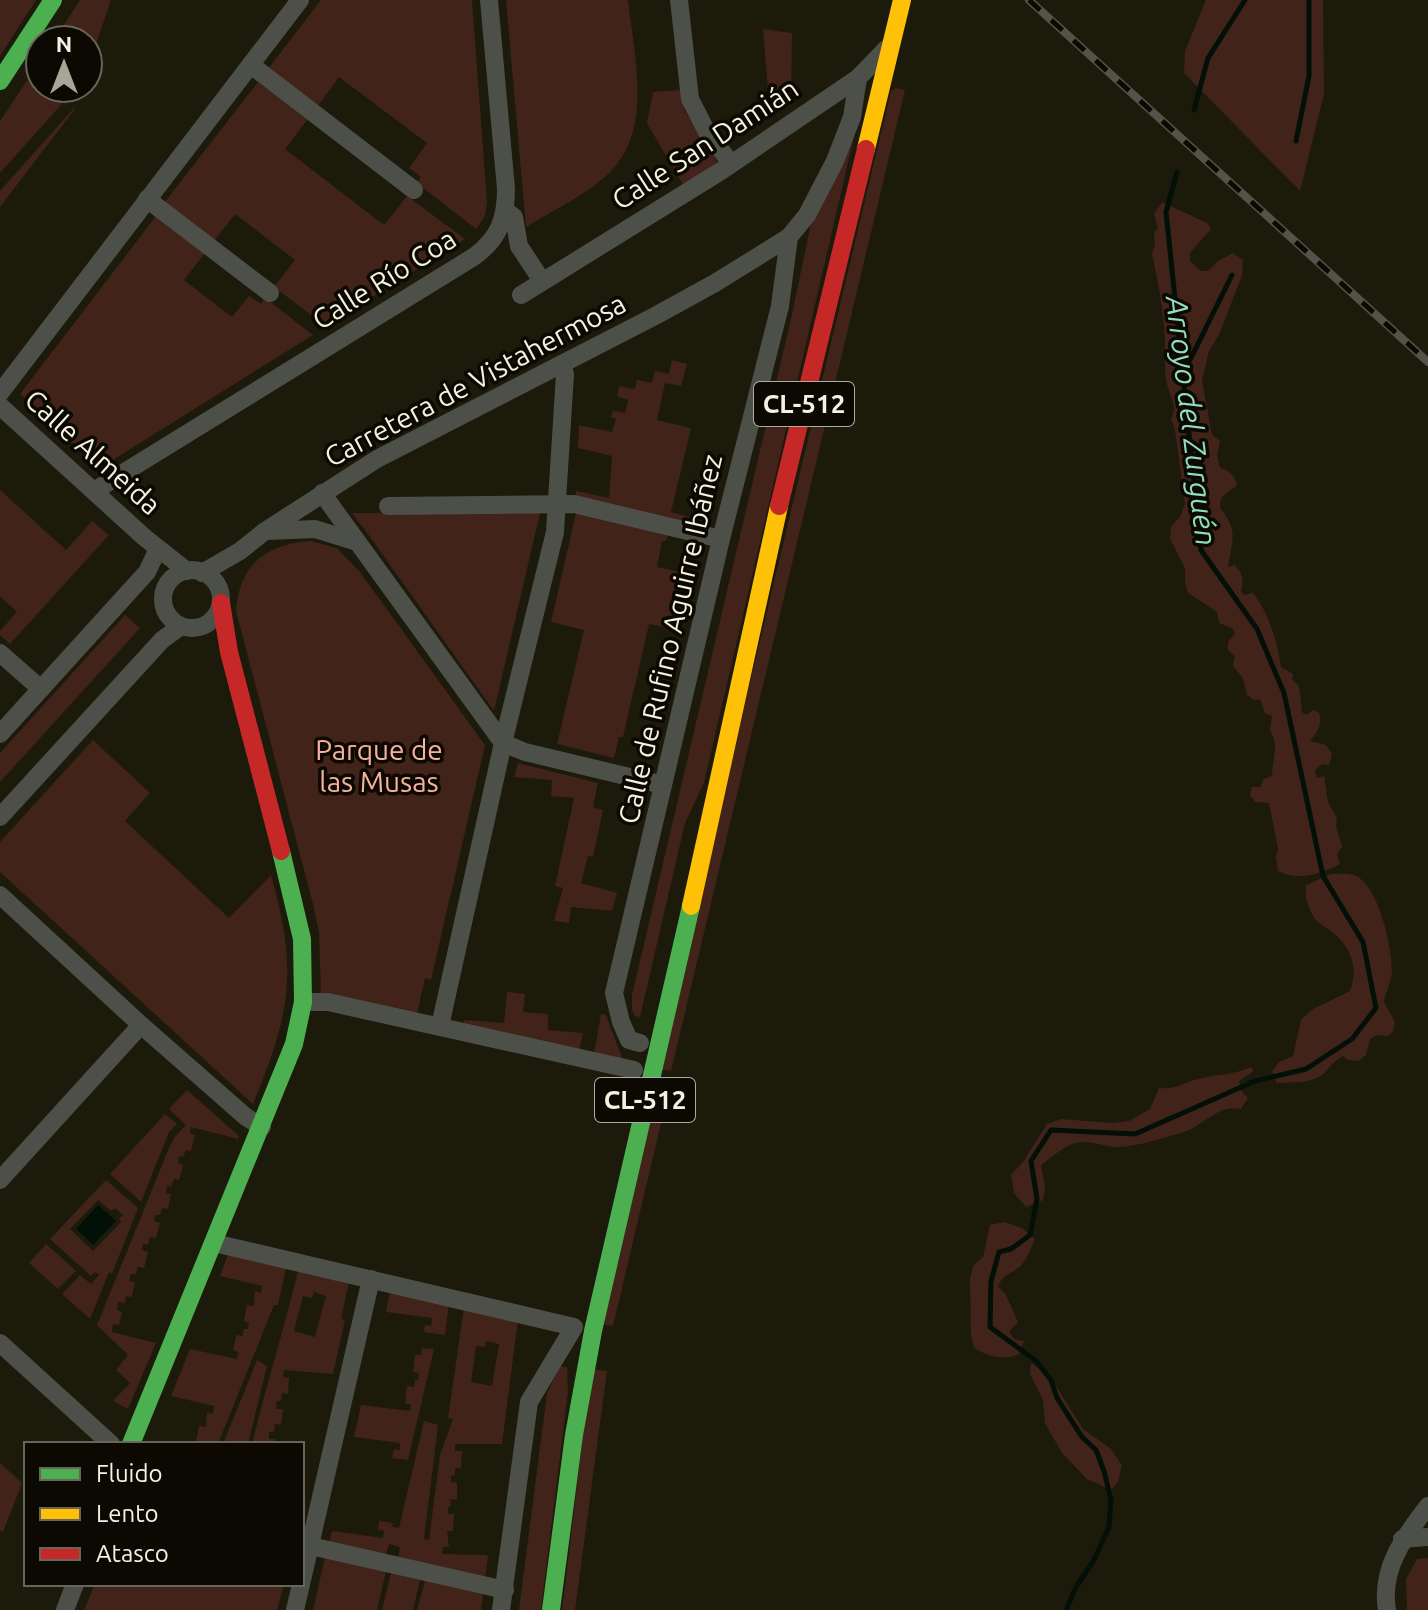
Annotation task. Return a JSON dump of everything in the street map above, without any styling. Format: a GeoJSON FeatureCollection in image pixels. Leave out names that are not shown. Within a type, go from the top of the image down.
{"type":"FeatureCollection","features":[{"type":"Feature","properties":{"kind":"main road"},"geometry":{"type":"LineString","coordinates":[[0,81],[53,0]]}},
{"type":"Feature","properties":{"kind":"main road","name":"CL-512"},"geometry":{"type":"LineString","coordinates":[[551,1610],[574,1435],[601,1288],[714,805],[720,765],[775,520],[902,0]]}},
{"type":"Feature","properties":{"kind":"main road"},"geometry":{"type":"LineString","coordinates":[[132,1442],[262,1127],[294,1044],[303,1002],[302,939],[296,908],[228,651],[220,598]]}},
{"type":"Feature","properties":{"kind":"main road","name":"CL-512"},"geometry":{"type":"LineString","coordinates":[[689,829],[720,765]]}},
{"type":"Feature","properties":{"kind":"main road"},"geometry":{"type":"LineString","coordinates":[[642,1036],[651,1035],[665,977],[679,948]]}},
{"type":"Feature","properties":{"kind":"main road","name":"CL-512"},"geometry":{"type":"LineString","coordinates":[[632,1078],[642,1036]]}},
{"type":"Feature","properties":{"kind":"main road","name":"CL-512"},"geometry":{"type":"LineString","coordinates":[[574,1435],[576,1320]]}},
{"type":"Feature","properties":{"kind":"street"},"geometry":{"type":"LineString","coordinates":[[0,393],[300,0]]}},
{"type":"Feature","properties":{"kind":"street","name":"Calle Río Coa"},"geometry":{"type":"LineString","coordinates":[[94,491],[486,248],[503,224],[506,211],[489,0]]}},
{"type":"Feature","properties":{"kind":"street"},"geometry":{"type":"LineString","coordinates":[[679,0],[690,99],[708,134],[731,163]]}},
{"type":"Feature","properties":{"kind":"street","name":"Calle San Damián"},"geometry":{"type":"LineString","coordinates":[[521,295],[731,163],[858,78],[891,44]]}},
{"type":"Feature","properties":{"kind":"street"},"geometry":{"type":"LineString","coordinates":[[251,65],[414,190]]}},
{"type":"Feature","properties":{"kind":"street","name":"Carretera de Vistahermosa"},"geometry":{"type":"LineString","coordinates":[[195,572],[240,551],[265,531],[377,459],[715,283],[789,237],[824,188],[852,117],[858,78]]}},
{"type":"Feature","properties":{"kind":"street"},"geometry":{"type":"LineString","coordinates":[[147,199],[270,293]]}},
{"type":"Feature","properties":{"kind":"street"},"geometry":{"type":"LineString","coordinates":[[506,211],[514,217],[519,246],[542,281]]}},
{"type":"Feature","properties":{"kind":"street","name":"Calle de Rufino Aguirre Ibáñez"},"geometry":{"type":"LineString","coordinates":[[642,1036],[629,1040],[614,993],[783,286],[789,237]]}},
{"type":"Feature","properties":{"kind":"street","name":"Carretera de Vistahermosa"},"geometry":{"type":"LineString","coordinates":[[715,283],[759,266],[768,266],[776,271],[783,286]]}},
{"type":"Feature","properties":{"kind":"street"},"geometry":{"type":"LineString","coordinates":[[440,1026],[503,743],[555,532],[565,374],[562,364]]}},
{"type":"Feature","properties":{"kind":"street","name":"Calle Almeida"},"geometry":{"type":"LineString","coordinates":[[0,406],[152,546],[195,572]]}},
{"type":"Feature","properties":{"kind":"street"},"geometry":{"type":"LineString","coordinates":[[322,493],[503,743],[525,752],[663,785]]}},
{"type":"Feature","properties":{"kind":"street"},"geometry":{"type":"LineString","coordinates":[[388,506],[574,504],[721,539]]}},
{"type":"Feature","properties":{"kind":"street"},"geometry":{"type":"LineString","coordinates":[[265,531],[315,529],[357,542]]}},
{"type":"Feature","properties":{"kind":"street"},"geometry":{"type":"LineString","coordinates":[[0,734],[147,572],[152,546]]}},
{"type":"Feature","properties":{"kind":"street","name":"Calle Almeida"},"geometry":{"type":"LineString","coordinates":[[152,546],[168,583]]}},
{"type":"Feature","properties":{"kind":"street","name":"Carretera de Vistahermosa"},"geometry":{"type":"LineString","coordinates":[[220,598],[240,551]]}},
{"type":"Feature","properties":{"kind":"street"},"geometry":{"type":"LineString","coordinates":[[128,593],[168,583],[195,572],[214,581],[220,598],[217,613],[201,627]]}},
{"type":"Feature","properties":{"kind":"street"},"geometry":{"type":"LineString","coordinates":[[168,583],[163,604],[167,613],[181,626]]}},
{"type":"Feature","properties":{"kind":"street"},"geometry":{"type":"LineString","coordinates":[[0,817],[162,640],[181,626],[201,627],[215,636],[228,651]]}},
{"type":"Feature","properties":{"kind":"street"},"geometry":{"type":"LineString","coordinates":[[0,653],[41,689]]}},
{"type":"Feature","properties":{"kind":"street"},"geometry":{"type":"LineString","coordinates":[[0,895],[141,1025],[246,1117],[262,1127]]}},
{"type":"Feature","properties":{"kind":"street"},"geometry":{"type":"LineString","coordinates":[[303,1002],[328,1002],[440,1026],[632,1078]]}},
{"type":"Feature","properties":{"kind":"street"},"geometry":{"type":"LineString","coordinates":[[0,1180],[141,1025]]}},
{"type":"Feature","properties":{"kind":"street"},"geometry":{"type":"LineString","coordinates":[[214,1243],[371,1279],[576,1320],[529,1402],[501,1610]]}},
{"type":"Feature","properties":{"kind":"street"},"geometry":{"type":"LineString","coordinates":[[371,1279],[306,1545],[505,1590]]}},
{"type":"Feature","properties":{"kind":"street"},"geometry":{"type":"LineString","coordinates":[[0,1343],[109,1442]]}},
{"type":"Feature","properties":{"kind":"street"},"geometry":{"type":"LineString","coordinates":[[1387,1610],[1385,1583],[1402,1539],[1428,1506]]}},
{"type":"Feature","properties":{"kind":"street"},"geometry":{"type":"LineString","coordinates":[[1402,1539],[1428,1537]]}},
{"type":"Feature","properties":{"kind":"street"},"geometry":{"type":"LineString","coordinates":[[65,1610],[74,1586]]}},
{"type":"Feature","properties":{"kind":"street"},"geometry":{"type":"LineString","coordinates":[[295,1610],[301,1586]]}},
{"type":"Feature","properties":{"kind":"green space"},"geometry":{"type":"Polygon","coordinates":[[[0,0],[36,0],[0,56],[0,0]]]}},
{"type":"Feature","properties":{"kind":"green space"},"geometry":{"type":"Polygon","coordinates":[[[80,0],[111,0],[103,24],[64,24],[80,0]]]}},
{"type":"Feature","properties":{"kind":"green space"},"geometry":{"type":"Polygon","coordinates":[[[321,0],[472,0],[487,202],[485,216],[476,229],[417,183],[421,177],[409,168],[427,143],[339,77],[317,107],[268,69],[321,0]]]}},
{"type":"Feature","properties":{"kind":"green space"},"geometry":{"type":"Polygon","coordinates":[[[506,0],[628,0],[637,70],[636,117],[631,139],[621,159],[587,191],[526,227],[506,0]]]}},
{"type":"Feature","properties":{"kind":"green space"},"geometry":{"type":"Polygon","coordinates":[[[1206,0],[1323,0],[1324,94],[1300,191],[1184,73],[1185,51],[1206,0]]]}},
{"type":"Feature","properties":{"kind":"green space"},"geometry":{"type":"Polygon","coordinates":[[[763,29],[792,33],[791,104],[770,114],[763,29]]]}},
{"type":"Feature","properties":{"kind":"green space"},"geometry":{"type":"Polygon","coordinates":[[[258,82],[308,119],[285,149],[384,225],[407,196],[465,239],[326,326],[274,287],[295,260],[235,214],[214,241],[164,203],[258,82]]]}},
{"type":"Feature","properties":{"kind":"green space"},"geometry":{"type":"Polygon","coordinates":[[[24,85],[24,104],[62,104],[0,173],[0,121],[24,85]]]}},
{"type":"Feature","properties":{"kind":"green space"},"geometry":{"type":"Polygon","coordinates":[[[896,88],[905,90],[671,1071],[658,1069],[891,91],[896,88]]]}},
{"type":"Feature","properties":{"kind":"green space"},"geometry":{"type":"Polygon","coordinates":[[[680,90],[685,111],[720,167],[685,188],[647,123],[653,92],[680,90]]]}},
{"type":"Feature","properties":{"kind":"green space"},"geometry":{"type":"Polygon","coordinates":[[[75,109],[0,207],[0,191],[75,109]]]}},
{"type":"Feature","properties":{"kind":"green space"},"geometry":{"type":"Polygon","coordinates":[[[857,124],[704,783],[685,823],[640,1017],[635,1016],[632,995],[811,223],[857,124]]]}},
{"type":"Feature","properties":{"kind":"green space"},"geometry":{"type":"Polygon","coordinates":[[[1162,202],[1207,223],[1211,229],[1190,253],[1190,261],[1201,271],[1208,271],[1233,253],[1243,260],[1242,275],[1219,335],[1209,351],[1202,380],[1212,435],[1220,441],[1217,455],[1220,468],[1231,474],[1237,485],[1221,498],[1220,508],[1230,523],[1233,536],[1228,567],[1235,565],[1240,571],[1241,591],[1244,595],[1253,593],[1268,618],[1281,667],[1293,674],[1292,679],[1299,686],[1302,712],[1306,715],[1313,710],[1319,713],[1317,732],[1310,741],[1326,745],[1332,754],[1329,765],[1322,764],[1315,770],[1317,778],[1324,776],[1328,802],[1337,818],[1342,847],[1337,854],[1340,864],[1309,875],[1294,876],[1278,871],[1278,849],[1269,803],[1255,802],[1250,795],[1252,787],[1260,787],[1264,779],[1272,776],[1275,747],[1270,731],[1272,716],[1265,713],[1260,699],[1254,700],[1247,695],[1243,678],[1233,666],[1235,656],[1228,650],[1228,642],[1235,633],[1232,628],[1219,623],[1217,612],[1188,593],[1185,568],[1170,539],[1171,527],[1180,517],[1185,504],[1171,419],[1174,406],[1166,378],[1162,308],[1152,254],[1154,233],[1158,228],[1154,214],[1162,202]]]}},
{"type":"Feature","properties":{"kind":"green space"},"geometry":{"type":"Polygon","coordinates":[[[156,216],[205,253],[184,280],[232,317],[249,296],[261,304],[265,298],[313,335],[100,468],[20,394],[156,216]]]}},
{"type":"Feature","properties":{"kind":"green space"},"geometry":{"type":"Polygon","coordinates":[[[672,360],[687,364],[681,386],[665,383],[657,420],[691,428],[671,512],[705,521],[703,528],[576,497],[576,491],[609,498],[612,456],[578,448],[579,425],[612,432],[616,419],[611,417],[613,411],[625,413],[628,400],[617,396],[619,386],[635,389],[637,380],[652,383],[655,371],[669,374],[672,360]]]}},
{"type":"Feature","properties":{"kind":"green space"},"geometry":{"type":"Polygon","coordinates":[[[0,490],[66,550],[92,521],[109,535],[10,644],[0,635],[17,612],[0,596],[0,490]]]}},
{"type":"Feature","properties":{"kind":"green space"},"geometry":{"type":"Polygon","coordinates":[[[352,513],[540,513],[494,711],[368,534],[352,513]]]}},
{"type":"Feature","properties":{"kind":"green space"},"geometry":{"type":"Polygon","coordinates":[[[576,513],[668,535],[666,541],[662,541],[657,567],[692,575],[679,630],[649,624],[623,737],[619,737],[614,758],[557,744],[584,630],[551,622],[576,513]]]}},
{"type":"Feature","properties":{"kind":"green space","name":"Parque de las Musas"},"geometry":{"type":"Polygon","coordinates":[[[311,541],[337,548],[360,572],[485,745],[431,980],[425,978],[417,1014],[321,995],[319,933],[314,908],[236,611],[243,581],[258,560],[281,546],[311,541]]]}},
{"type":"Feature","properties":{"kind":"green space"},"geometry":{"type":"Polygon","coordinates":[[[125,615],[140,628],[0,782],[0,753],[125,615]]]}},
{"type":"Feature","properties":{"kind":"green space"},"geometry":{"type":"Polygon","coordinates":[[[93,740],[150,793],[125,821],[229,918],[271,875],[285,938],[286,991],[276,1043],[253,1104],[0,872],[0,842],[93,740]]]}},
{"type":"Feature","properties":{"kind":"green space"},"geometry":{"type":"Polygon","coordinates":[[[518,763],[598,783],[593,807],[603,810],[593,857],[588,856],[581,883],[617,893],[612,911],[571,907],[569,923],[554,921],[563,888],[555,886],[574,798],[551,796],[552,780],[514,777],[518,763]]]}},
{"type":"Feature","properties":{"kind":"green space"},"geometry":{"type":"Polygon","coordinates":[[[1331,874],[1356,876],[1364,882],[1383,919],[1391,961],[1391,976],[1384,1002],[1395,1022],[1393,1031],[1388,1036],[1378,1035],[1370,1039],[1366,1055],[1359,1061],[1343,1056],[1313,1079],[1277,1083],[1272,1071],[1279,1062],[1293,1056],[1301,1020],[1313,1009],[1350,991],[1353,982],[1353,966],[1348,951],[1338,937],[1316,920],[1306,898],[1306,885],[1331,874]]]}},
{"type":"Feature","properties":{"kind":"green space"},"geometry":{"type":"Polygon","coordinates":[[[507,992],[525,994],[523,1012],[548,1014],[548,1030],[583,1033],[579,1051],[463,1025],[464,1020],[504,1023],[507,992]]]}},
{"type":"Feature","properties":{"kind":"green space"},"geometry":{"type":"Polygon","coordinates":[[[601,1014],[606,1015],[623,1060],[594,1054],[601,1014]]]}},
{"type":"Feature","properties":{"kind":"green space"},"geometry":{"type":"Polygon","coordinates":[[[1251,1067],[1254,1071],[1239,1081],[1242,1092],[1248,1098],[1241,1109],[1224,1110],[1189,1130],[1135,1145],[1072,1144],[1041,1165],[1045,1186],[1043,1200],[1026,1207],[1014,1193],[1011,1175],[1047,1124],[1061,1119],[1111,1123],[1129,1121],[1150,1109],[1159,1088],[1172,1088],[1251,1067]]]}},
{"type":"Feature","properties":{"kind":"green space"},"geometry":{"type":"Polygon","coordinates":[[[187,1090],[239,1136],[238,1139],[191,1127],[190,1133],[195,1135],[191,1151],[186,1150],[183,1157],[179,1156],[178,1163],[183,1165],[179,1180],[174,1179],[171,1187],[167,1186],[166,1193],[171,1194],[168,1209],[162,1208],[160,1215],[155,1215],[154,1221],[160,1223],[156,1238],[150,1237],[148,1245],[143,1244],[142,1250],[148,1252],[144,1268],[138,1267],[136,1274],[131,1274],[129,1281],[135,1282],[132,1297],[126,1296],[125,1303],[118,1302],[117,1310],[122,1312],[119,1325],[113,1324],[112,1332],[156,1343],[128,1409],[113,1401],[130,1383],[116,1370],[128,1355],[97,1325],[167,1153],[174,1138],[186,1125],[169,1109],[187,1090]]]}},
{"type":"Feature","properties":{"kind":"green space"},"geometry":{"type":"Polygon","coordinates":[[[647,1112],[663,1115],[613,1326],[599,1324],[647,1112]]]}},
{"type":"Feature","properties":{"kind":"green space"},"geometry":{"type":"Polygon","coordinates":[[[165,1114],[177,1124],[169,1132],[141,1202],[110,1174],[165,1114]]]}},
{"type":"Feature","properties":{"kind":"green space"},"geometry":{"type":"Polygon","coordinates":[[[106,1180],[138,1208],[90,1319],[62,1294],[80,1275],[91,1284],[99,1275],[95,1272],[91,1276],[50,1239],[106,1180]],[[98,1200],[70,1229],[93,1251],[121,1222],[119,1219],[123,1215],[115,1208],[111,1211],[98,1200]]]}},
{"type":"Feature","properties":{"kind":"green space"},"geometry":{"type":"Polygon","coordinates":[[[1004,1222],[1022,1228],[1035,1239],[1024,1262],[1004,1277],[998,1286],[1006,1295],[1018,1322],[1009,1331],[1014,1339],[1024,1341],[1019,1354],[1002,1357],[974,1348],[970,1280],[973,1266],[983,1257],[990,1225],[1004,1222]]]}},
{"type":"Feature","properties":{"kind":"green space"},"geometry":{"type":"Polygon","coordinates":[[[46,1244],[76,1271],[58,1289],[29,1263],[46,1244]]]}},
{"type":"Feature","properties":{"kind":"green space"},"geometry":{"type":"Polygon","coordinates":[[[228,1255],[286,1268],[278,1305],[274,1305],[219,1442],[196,1442],[199,1426],[206,1427],[207,1412],[213,1414],[214,1406],[171,1396],[190,1349],[237,1359],[238,1352],[233,1350],[236,1335],[242,1336],[244,1329],[248,1329],[249,1323],[244,1321],[247,1305],[254,1306],[255,1291],[261,1293],[262,1286],[220,1276],[228,1255]]]}},
{"type":"Feature","properties":{"kind":"green space"},"geometry":{"type":"Polygon","coordinates":[[[298,1271],[349,1282],[341,1319],[345,1320],[333,1374],[284,1370],[283,1377],[289,1378],[288,1394],[282,1393],[276,1409],[283,1409],[281,1425],[275,1424],[274,1432],[269,1432],[269,1439],[275,1439],[275,1442],[253,1442],[298,1271]],[[314,1292],[312,1298],[303,1296],[294,1331],[315,1337],[326,1296],[314,1292]]]}},
{"type":"Feature","properties":{"kind":"green space"},"geometry":{"type":"Polygon","coordinates":[[[390,1290],[449,1304],[445,1335],[424,1332],[425,1325],[431,1326],[432,1318],[386,1312],[390,1290]]]}},
{"type":"Feature","properties":{"kind":"green space"},"geometry":{"type":"Polygon","coordinates":[[[464,1307],[518,1320],[502,1444],[455,1444],[455,1451],[462,1451],[461,1468],[455,1468],[455,1475],[451,1476],[451,1482],[457,1483],[457,1500],[451,1499],[448,1507],[448,1514],[454,1514],[453,1531],[447,1531],[449,1547],[443,1547],[442,1554],[488,1555],[485,1579],[398,1559],[400,1547],[389,1544],[385,1557],[329,1544],[332,1531],[383,1538],[384,1531],[378,1530],[379,1521],[393,1523],[392,1527],[399,1528],[424,1421],[438,1425],[424,1539],[429,1540],[440,1455],[453,1419],[448,1418],[464,1307]],[[486,1341],[485,1347],[476,1346],[471,1382],[492,1386],[499,1344],[486,1341]]]}},
{"type":"Feature","properties":{"kind":"green space"},"geometry":{"type":"Polygon","coordinates":[[[422,1348],[434,1349],[408,1460],[392,1458],[394,1449],[400,1450],[400,1443],[354,1437],[361,1405],[410,1411],[411,1405],[405,1403],[407,1386],[414,1387],[415,1380],[418,1380],[419,1373],[413,1372],[415,1355],[421,1355],[422,1348]]]}},
{"type":"Feature","properties":{"kind":"green space"},"geometry":{"type":"Polygon","coordinates":[[[257,1360],[267,1366],[248,1442],[224,1442],[257,1360]]]}},
{"type":"Feature","properties":{"kind":"green space"},"geometry":{"type":"Polygon","coordinates":[[[1031,1363],[1049,1375],[1083,1429],[1111,1449],[1122,1465],[1118,1482],[1111,1490],[1087,1479],[1062,1453],[1045,1423],[1043,1400],[1030,1374],[1031,1363]]]}},
{"type":"Feature","properties":{"kind":"green space"},"geometry":{"type":"Polygon","coordinates":[[[560,1367],[567,1367],[568,1392],[541,1610],[519,1610],[547,1393],[560,1367]]]}},
{"type":"Feature","properties":{"kind":"green space"},"geometry":{"type":"Polygon","coordinates":[[[591,1369],[607,1371],[575,1610],[562,1610],[591,1369]]]}},
{"type":"Feature","properties":{"kind":"green space"},"geometry":{"type":"Polygon","coordinates":[[[0,1463],[22,1483],[3,1532],[0,1530],[0,1463]]]}},
{"type":"Feature","properties":{"kind":"green space"},"geometry":{"type":"Polygon","coordinates":[[[325,1557],[386,1571],[377,1610],[313,1610],[325,1557]]]}},
{"type":"Feature","properties":{"kind":"green space"},"geometry":{"type":"Polygon","coordinates":[[[1428,1558],[1428,1610],[1407,1610],[1406,1579],[1417,1559],[1428,1558]]]}},
{"type":"Feature","properties":{"kind":"green space"},"geometry":{"type":"Polygon","coordinates":[[[391,1573],[420,1580],[413,1610],[382,1610],[391,1573]]]}},
{"type":"Feature","properties":{"kind":"green space"},"geometry":{"type":"Polygon","coordinates":[[[425,1581],[483,1594],[481,1610],[417,1610],[425,1581]]]}},
{"type":"Feature","properties":{"kind":"green space"},"geometry":{"type":"Polygon","coordinates":[[[94,1586],[283,1586],[277,1610],[84,1610],[94,1586]]]}},
{"type":"Feature","properties":{"kind":"shaded area"},"geometry":{"type":"Polygon","coordinates":[[[98,1205],[116,1221],[93,1245],[76,1229],[98,1205]]]}},
{"type":"Feature","properties":{"kind":"waterway","name":"Arroyo del Zurguén"},"geometry":{"type":"LineString","coordinates":[[1194,110],[1208,58],[1245,0]]}},
{"type":"Feature","properties":{"kind":"waterway"},"geometry":{"type":"LineString","coordinates":[[1296,141],[1309,76],[1309,0]]}},
{"type":"Feature","properties":{"kind":"waterway","name":"Arroyo del Zurguén"},"geometry":{"type":"LineString","coordinates":[[1066,1610],[1109,1527],[1111,1500],[1104,1471],[1096,1450],[1082,1437],[1057,1398],[1051,1380],[1036,1361],[990,1327],[991,1281],[999,1252],[1011,1249],[1030,1235],[1037,1199],[1031,1161],[1051,1130],[1135,1134],[1255,1081],[1306,1069],[1352,1039],[1376,1008],[1363,942],[1323,876],[1284,693],[1257,629],[1201,550],[1166,212],[1177,172]]}},
{"type":"Feature","properties":{"kind":"waterway"},"geometry":{"type":"LineString","coordinates":[[1184,372],[1232,275]]}},
{"type":"Feature","properties":{"kind":"railway"},"geometry":{"type":"LineString","coordinates":[[1029,0],[1428,362]]}},
{"type":"Feature","properties":{"kind":"traffic: fast"},"geometry":{"type":"LineString","coordinates":[[0,81],[53,0]]}},
{"type":"Feature","properties":{"kind":"traffic: fast"},"geometry":{"type":"LineString","coordinates":[[132,1442],[294,1044],[303,1002],[302,939],[281,851]]}},
{"type":"Feature","properties":{"kind":"traffic: fast"},"geometry":{"type":"LineString","coordinates":[[551,1610],[574,1435],[593,1331],[691,906]]}},
{"type":"Feature","properties":{"kind":"traffic: slow"},"geometry":{"type":"LineString","coordinates":[[866,149],[902,0]]}},
{"type":"Feature","properties":{"kind":"traffic: slow"},"geometry":{"type":"LineString","coordinates":[[691,906],[779,506]]}},
{"type":"Feature","properties":{"kind":"traffic: jam"},"geometry":{"type":"LineString","coordinates":[[779,506],[866,149]]}},
{"type":"Feature","properties":{"kind":"traffic: jam"},"geometry":{"type":"LineString","coordinates":[[221,603],[229,652],[281,851]]}}]}
